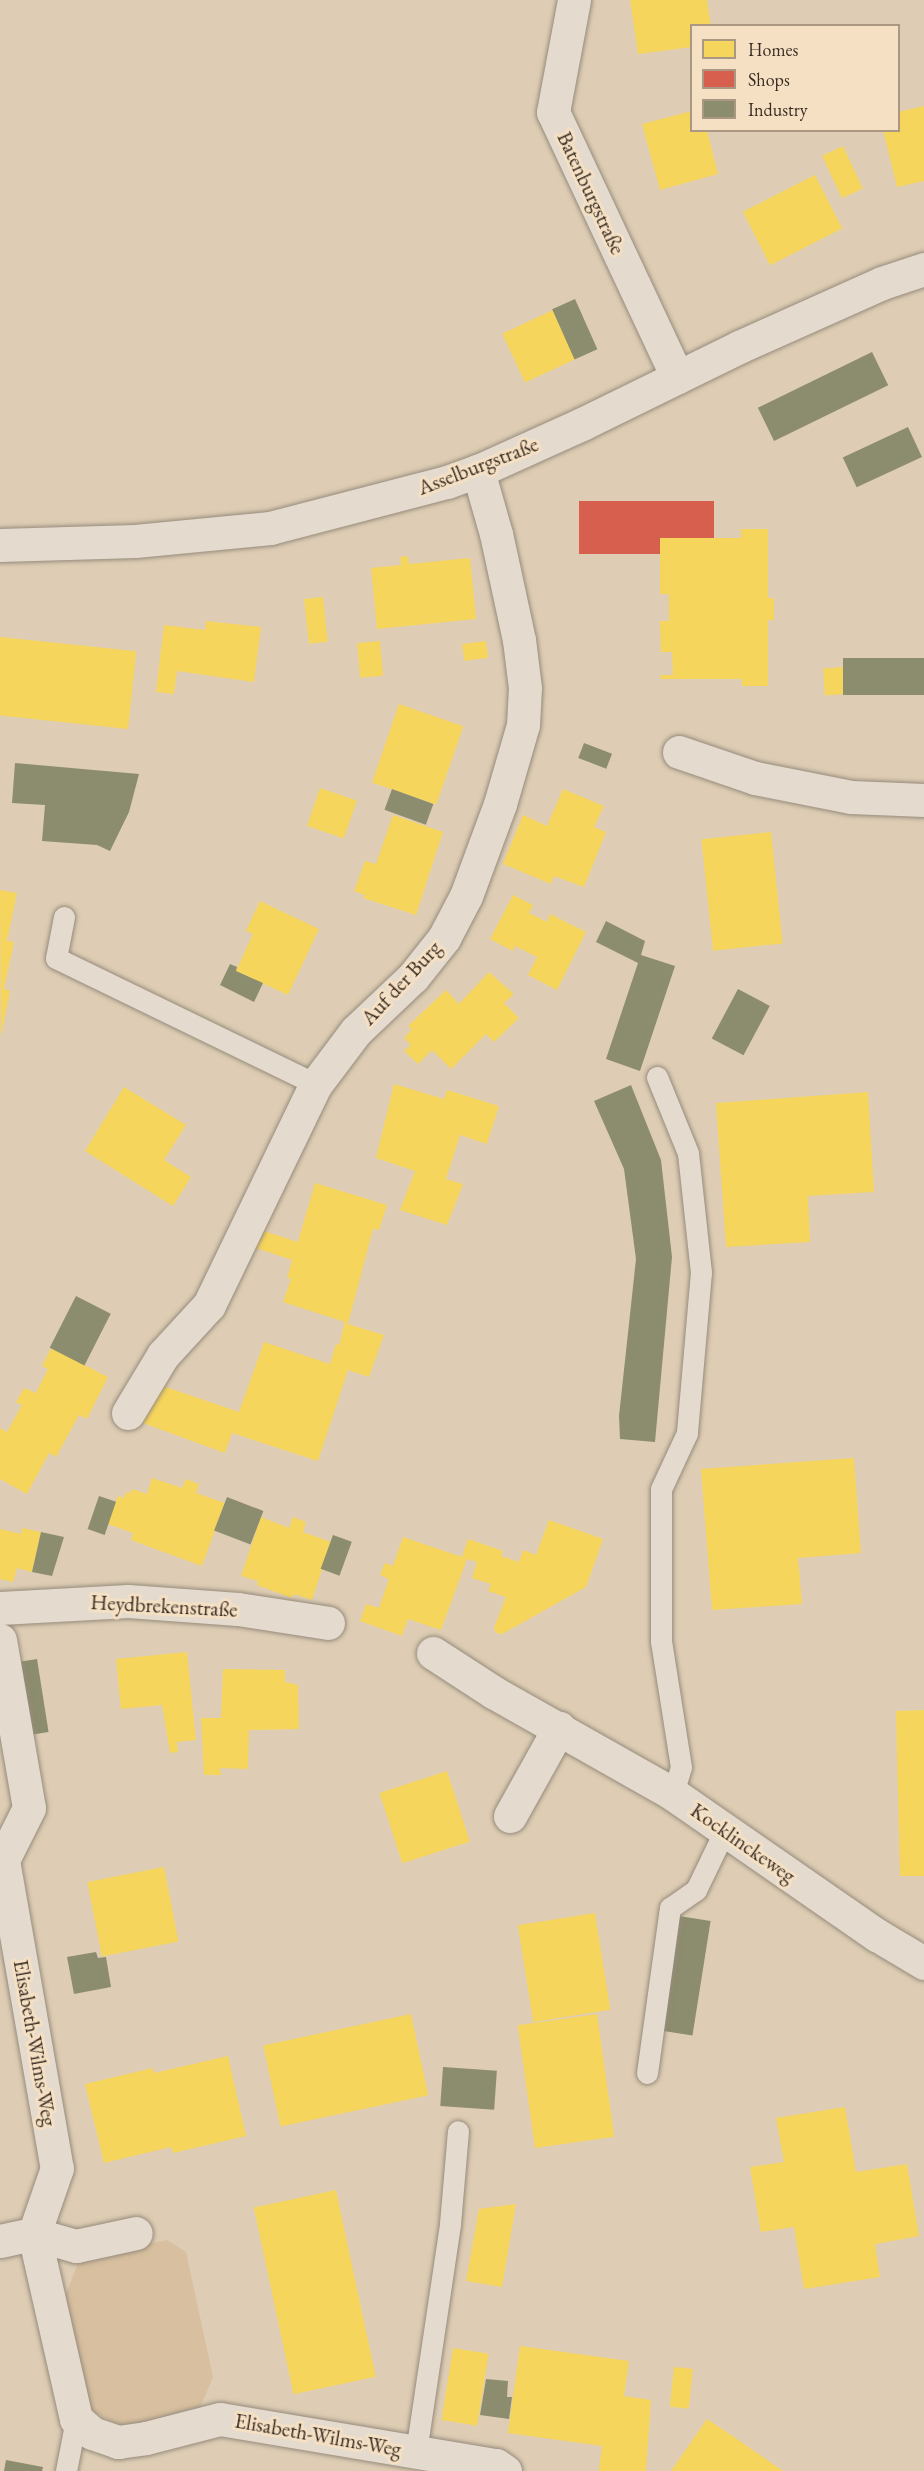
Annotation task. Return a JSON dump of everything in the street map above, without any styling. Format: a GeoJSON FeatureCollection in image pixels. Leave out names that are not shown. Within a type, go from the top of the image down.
{"type":"FeatureCollection","features":[{"type":"Feature","properties":{"kind":"street","name":"Batenburgstraße"},"geometry":{"type":"LineString","coordinates":[[574,0],[553,112],[677,377]]}},
{"type":"Feature","properties":{"kind":"street","name":"Asselburgstraße"},"geometry":{"type":"LineString","coordinates":[[0,545],[135,541],[270,528],[413,492],[478,471],[882,283],[924,269]]}},
{"type":"Feature","properties":{"kind":"street","name":"Auf der Burg"},"geometry":{"type":"LineString","coordinates":[[128,1413],[163,1355],[209,1305],[316,1084],[356,1031],[414,977],[444,938],[470,886],[500,804],[523,725],[525,688],[519,640],[494,523],[478,471]]}},
{"type":"Feature","properties":{"kind":"street"},"geometry":{"type":"LineString","coordinates":[[679,752],[756,778],[851,797],[924,800]]}},
{"type":"Feature","properties":{"kind":"street","name":"Heydbrekenstraße"},"geometry":{"type":"LineString","coordinates":[[0,1608],[128,1601],[228,1608],[328,1623]]}},
{"type":"Feature","properties":{"kind":"street","name":"Elisabeth-Wilms-Weg"},"geometry":{"type":"LineString","coordinates":[[0,1640],[29,1808],[3,1860],[57,2168],[34,2234]]}},
{"type":"Feature","properties":{"kind":"street","name":"Kocklinckeweg"},"geometry":{"type":"LineString","coordinates":[[433,1653],[493,1692],[673,1794],[877,1935],[924,1963]]}},
{"type":"Feature","properties":{"kind":"street"},"geometry":{"type":"LineString","coordinates":[[510,1816],[559,1728]]}},
{"type":"Feature","properties":{"kind":"street"},"geometry":{"type":"LineString","coordinates":[[0,2241],[34,2234],[76,2246],[136,2233]]}},
{"type":"Feature","properties":{"kind":"street"},"geometry":{"type":"LineString","coordinates":[[34,2234],[76,2419]]}},
{"type":"Feature","properties":{"kind":"street","name":"Elisabeth-Wilms-Weg"},"geometry":{"type":"LineString","coordinates":[[76,2419],[92,2433],[118,2442],[146,2438],[220,2419],[496,2465],[505,2471]]}},
{"type":"Feature","properties":{"kind":"lane"},"geometry":{"type":"LineString","coordinates":[[64,917],[56,958],[316,1084]]}},
{"type":"Feature","properties":{"kind":"lane"},"geometry":{"type":"LineString","coordinates":[[657,1077],[688,1153],[701,1272],[687,1433],[661,1489],[660,1641],[681,1767],[673,1794]]}},
{"type":"Feature","properties":{"kind":"lane"},"geometry":{"type":"LineString","coordinates":[[647,2073],[670,1908],[696,1890],[725,1830]]}},
{"type":"Feature","properties":{"kind":"lane"},"geometry":{"type":"LineString","coordinates":[[416,2452],[450,2224],[458,2131]]}},
{"type":"Feature","properties":{"kind":"lane"},"geometry":{"type":"LineString","coordinates":[[66,2471],[76,2419]]}},
{"type":"Feature","properties":{"kind":"shaded area"},"geometry":{"type":"Polygon","coordinates":[[[167,2240],[186,2252],[213,2377],[200,2408],[123,2427],[91,2410],[64,2299],[80,2258],[167,2240]]]}},
{"type":"Feature","properties":{"kind":"building: Homes"},"geometry":{"type":"Polygon","coordinates":[[[630,0],[707,0],[711,24],[690,24],[690,47],[638,54],[630,0]]]}},
{"type":"Feature","properties":{"kind":"building: Homes"},"geometry":{"type":"Polygon","coordinates":[[[924,106],[924,181],[897,187],[883,132],[900,132],[900,112],[924,106]]]}},
{"type":"Feature","properties":{"kind":"building: Homes"},"geometry":{"type":"Polygon","coordinates":[[[690,112],[690,132],[708,132],[718,174],[660,190],[642,124],[690,112]]]}},
{"type":"Feature","properties":{"kind":"building: Homes"},"geometry":{"type":"Polygon","coordinates":[[[843,146],[863,189],[842,198],[822,156],[843,146]]]}},
{"type":"Feature","properties":{"kind":"building: Homes"},"geometry":{"type":"Polygon","coordinates":[[[815,175],[842,228],[770,265],[743,212],[815,175]]]}},
{"type":"Feature","properties":{"kind":"building: Homes"},"geometry":{"type":"Polygon","coordinates":[[[553,310],[576,359],[525,383],[502,334],[553,310]]]}},
{"type":"Feature","properties":{"kind":"building: Homes"},"geometry":{"type":"Polygon","coordinates":[[[741,529],[768,529],[768,598],[774,598],[774,620],[768,620],[768,686],[742,686],[742,679],[661,679],[660,675],[673,675],[672,652],[661,652],[660,621],[669,621],[669,594],[660,594],[660,538],[741,538],[741,529]]]}},
{"type":"Feature","properties":{"kind":"building: Homes"},"geometry":{"type":"Polygon","coordinates":[[[408,556],[409,564],[470,558],[476,619],[377,629],[371,568],[401,565],[400,557],[408,556]]]}},
{"type":"Feature","properties":{"kind":"building: Homes"},"geometry":{"type":"Polygon","coordinates":[[[323,597],[328,642],[309,644],[304,599],[323,597]]]}},
{"type":"Feature","properties":{"kind":"building: Homes"},"geometry":{"type":"Polygon","coordinates":[[[206,621],[261,627],[254,682],[177,671],[174,694],[156,692],[164,625],[205,630],[206,621]]]}},
{"type":"Feature","properties":{"kind":"building: Homes"},"geometry":{"type":"Polygon","coordinates":[[[0,637],[136,651],[128,729],[0,715],[0,637]]]}},
{"type":"Feature","properties":{"kind":"building: Homes"},"geometry":{"type":"Polygon","coordinates":[[[380,641],[383,676],[360,678],[357,643],[380,641]]]}},
{"type":"Feature","properties":{"kind":"building: Homes"},"geometry":{"type":"Polygon","coordinates":[[[486,641],[488,658],[464,661],[462,644],[486,641]]]}},
{"type":"Feature","properties":{"kind":"building: Homes"},"geometry":{"type":"Polygon","coordinates":[[[844,667],[846,694],[825,695],[823,668],[844,667]]]}},
{"type":"Feature","properties":{"kind":"building: Homes"},"geometry":{"type":"Polygon","coordinates":[[[399,704],[463,726],[436,805],[372,782],[399,704]]]}},
{"type":"Feature","properties":{"kind":"building: Homes"},"geometry":{"type":"Polygon","coordinates":[[[320,788],[357,801],[344,839],[307,826],[320,788]]]}},
{"type":"Feature","properties":{"kind":"building: Homes"},"geometry":{"type":"Polygon","coordinates":[[[563,789],[604,806],[594,827],[606,832],[584,887],[554,876],[551,884],[503,864],[523,815],[547,826],[563,789]]]}},
{"type":"Feature","properties":{"kind":"building: Homes"},"geometry":{"type":"Polygon","coordinates":[[[393,815],[443,832],[416,915],[363,898],[365,895],[354,891],[365,861],[376,864],[393,815]]]}},
{"type":"Feature","properties":{"kind":"building: Homes"},"geometry":{"type":"Polygon","coordinates":[[[771,832],[783,943],[713,951],[701,839],[771,832]]]}},
{"type":"Feature","properties":{"kind":"building: Homes"},"geometry":{"type":"Polygon","coordinates":[[[0,890],[17,893],[7,941],[14,942],[4,989],[10,991],[1,1037],[0,890]]]}},
{"type":"Feature","properties":{"kind":"building: Homes"},"geometry":{"type":"Polygon","coordinates":[[[513,895],[533,905],[529,913],[547,922],[550,914],[586,932],[557,990],[528,975],[537,957],[515,946],[513,951],[490,939],[513,895]]]}},
{"type":"Feature","properties":{"kind":"building: Homes"},"geometry":{"type":"Polygon","coordinates":[[[260,901],[319,929],[288,995],[236,971],[253,934],[246,931],[260,901]]]}},
{"type":"Feature","properties":{"kind":"building: Homes"},"geometry":{"type":"Polygon","coordinates":[[[489,972],[514,994],[504,1003],[519,1018],[494,1042],[486,1034],[451,1069],[432,1050],[418,1064],[404,1051],[411,1045],[404,1038],[412,1029],[408,1026],[446,990],[459,1004],[489,972]]]}},
{"type":"Feature","properties":{"kind":"building: Homes"},"geometry":{"type":"Polygon","coordinates":[[[394,1084],[444,1099],[447,1090],[499,1106],[487,1144],[460,1135],[446,1179],[463,1184],[447,1225],[400,1210],[415,1171],[376,1158],[394,1084]]]}},
{"type":"Feature","properties":{"kind":"building: Homes"},"geometry":{"type":"Polygon","coordinates":[[[124,1087],[186,1125],[164,1160],[191,1177],[173,1206],[85,1151],[124,1087]]]}},
{"type":"Feature","properties":{"kind":"building: Homes"},"geometry":{"type":"Polygon","coordinates":[[[868,1092],[874,1192],[808,1196],[810,1242],[726,1247],[716,1103],[868,1092]]]}},
{"type":"Feature","properties":{"kind":"building: Homes"},"geometry":{"type":"Polygon","coordinates":[[[315,1183],[387,1205],[379,1230],[373,1229],[348,1324],[384,1335],[369,1377],[348,1370],[318,1461],[232,1433],[225,1453],[143,1423],[157,1384],[239,1412],[264,1342],[330,1364],[336,1344],[339,1345],[345,1322],[283,1302],[291,1279],[287,1278],[292,1260],[256,1248],[264,1231],[298,1242],[315,1183]]]}},
{"type":"Feature","properties":{"kind":"building: Homes"},"geometry":{"type":"Polygon","coordinates":[[[51,1348],[108,1377],[87,1419],[79,1415],[56,1457],[49,1453],[27,1494],[0,1479],[0,1428],[7,1432],[22,1405],[16,1402],[24,1388],[36,1393],[48,1369],[42,1366],[51,1348]]]}},
{"type":"Feature","properties":{"kind":"building: Homes"},"geometry":{"type":"Polygon","coordinates":[[[854,1458],[861,1553],[798,1558],[802,1604],[712,1610],[701,1469],[854,1458]]]}},
{"type":"Feature","properties":{"kind":"building: Homes"},"geometry":{"type":"Polygon","coordinates":[[[152,1478],[182,1488],[186,1479],[199,1484],[196,1493],[225,1503],[202,1566],[131,1540],[133,1533],[108,1524],[118,1496],[124,1498],[126,1492],[130,1493],[132,1489],[147,1494],[152,1478]]]}},
{"type":"Feature","properties":{"kind":"building: Homes"},"geometry":{"type":"Polygon","coordinates":[[[261,1517],[289,1528],[293,1517],[306,1522],[303,1532],[331,1542],[312,1600],[294,1594],[292,1598],[257,1585],[258,1581],[241,1576],[261,1517]]]}},
{"type":"Feature","properties":{"kind":"building: Homes"},"geometry":{"type":"Polygon","coordinates":[[[549,1520],[603,1539],[586,1587],[502,1634],[496,1633],[494,1628],[506,1597],[488,1591],[491,1584],[472,1578],[477,1562],[467,1559],[441,1630],[408,1619],[402,1636],[360,1621],[366,1604],[379,1608],[389,1579],[380,1575],[385,1563],[393,1566],[403,1537],[462,1557],[468,1539],[503,1551],[501,1556],[519,1562],[523,1550],[536,1555],[549,1520]]]}},
{"type":"Feature","properties":{"kind":"building: Homes"},"geometry":{"type":"Polygon","coordinates":[[[22,1528],[41,1532],[32,1572],[17,1568],[13,1582],[0,1579],[0,1529],[21,1534],[22,1528]]]}},
{"type":"Feature","properties":{"kind":"building: Homes"},"geometry":{"type":"Polygon","coordinates":[[[187,1652],[196,1740],[177,1742],[178,1752],[170,1753],[162,1705],[121,1709],[116,1659],[187,1652]]]}},
{"type":"Feature","properties":{"kind":"building: Homes"},"geometry":{"type":"Polygon","coordinates":[[[223,1669],[285,1670],[285,1682],[298,1685],[299,1729],[249,1730],[248,1769],[220,1768],[221,1775],[204,1775],[201,1718],[221,1718],[223,1669]]]}},
{"type":"Feature","properties":{"kind":"building: Homes"},"geometry":{"type":"Polygon","coordinates":[[[924,1710],[924,1876],[900,1876],[896,1711],[924,1710]]]}},
{"type":"Feature","properties":{"kind":"building: Homes"},"geometry":{"type":"Polygon","coordinates":[[[447,1771],[470,1841],[402,1863],[379,1793],[447,1771]]]}},
{"type":"Feature","properties":{"kind":"building: Homes"},"geometry":{"type":"Polygon","coordinates":[[[164,1867],[179,1942],[102,1956],[87,1882],[164,1867]]]}},
{"type":"Feature","properties":{"kind":"building: Homes"},"geometry":{"type":"Polygon","coordinates":[[[595,1913],[610,2010],[533,2022],[518,1925],[595,1913]]]}},
{"type":"Feature","properties":{"kind":"building: Homes"},"geometry":{"type":"Polygon","coordinates":[[[411,2014],[428,2095],[281,2127],[263,2045],[411,2014]]]}},
{"type":"Feature","properties":{"kind":"building: Homes"},"geometry":{"type":"Polygon","coordinates":[[[597,2014],[614,2137],[535,2148],[518,2025],[597,2014]]]}},
{"type":"Feature","properties":{"kind":"building: Homes"},"geometry":{"type":"Polygon","coordinates":[[[228,2056],[246,2136],[173,2153],[171,2147],[104,2163],[85,2084],[153,2068],[154,2073],[228,2056]]]}},
{"type":"Feature","properties":{"kind":"building: Homes"},"geometry":{"type":"Polygon","coordinates":[[[845,2107],[856,2172],[907,2164],[919,2236],[875,2244],[880,2277],[804,2289],[794,2227],[761,2232],[750,2167],[784,2162],[776,2118],[845,2107]]]}},
{"type":"Feature","properties":{"kind":"building: Homes"},"geometry":{"type":"Polygon","coordinates":[[[336,2190],[376,2377],[294,2394],[254,2207],[336,2190]]]}},
{"type":"Feature","properties":{"kind":"building: Homes"},"geometry":{"type":"Polygon","coordinates":[[[516,2204],[502,2287],[466,2281],[479,2209],[516,2204]]]}},
{"type":"Feature","properties":{"kind":"building: Homes"},"geometry":{"type":"Polygon","coordinates":[[[520,2346],[629,2361],[624,2396],[651,2400],[646,2471],[599,2471],[602,2446],[508,2433],[520,2346]]]}},
{"type":"Feature","properties":{"kind":"building: Homes"},"geometry":{"type":"Polygon","coordinates":[[[453,2348],[489,2354],[477,2426],[442,2420],[453,2348]]]}},
{"type":"Feature","properties":{"kind":"building: Homes"},"geometry":{"type":"Polygon","coordinates":[[[674,2367],[693,2369],[689,2409],[670,2407],[674,2367]]]}},
{"type":"Feature","properties":{"kind":"building: Homes"},"geometry":{"type":"Polygon","coordinates":[[[707,2419],[734,2437],[783,2471],[671,2471],[707,2419]]]}},
{"type":"Feature","properties":{"kind":"building: Shops"},"geometry":{"type":"Polygon","coordinates":[[[579,501],[714,501],[714,538],[660,538],[660,554],[579,554],[579,501]]]}},
{"type":"Feature","properties":{"kind":"building: Industry"},"geometry":{"type":"Polygon","coordinates":[[[575,299],[597,349],[575,359],[552,309],[575,299]]]}},
{"type":"Feature","properties":{"kind":"building: Industry"},"geometry":{"type":"Polygon","coordinates":[[[872,352],[888,385],[774,441],[758,408],[872,352]]]}},
{"type":"Feature","properties":{"kind":"building: Industry"},"geometry":{"type":"Polygon","coordinates":[[[908,427],[922,457],[857,487],[843,457],[908,427]]]}},
{"type":"Feature","properties":{"kind":"building: Industry"},"geometry":{"type":"Polygon","coordinates":[[[843,658],[924,658],[924,695],[843,695],[843,658]]]}},
{"type":"Feature","properties":{"kind":"building: Industry"},"geometry":{"type":"Polygon","coordinates":[[[584,743],[612,754],[606,769],[578,758],[584,743]]]}},
{"type":"Feature","properties":{"kind":"building: Industry"},"geometry":{"type":"Polygon","coordinates":[[[15,763],[139,774],[129,812],[110,851],[97,845],[42,841],[45,805],[12,803],[15,763]]]}},
{"type":"Feature","properties":{"kind":"building: Industry"},"geometry":{"type":"Polygon","coordinates":[[[392,789],[433,804],[426,825],[384,810],[392,789]]]}},
{"type":"Feature","properties":{"kind":"building: Industry"},"geometry":{"type":"Polygon","coordinates":[[[606,921],[645,941],[641,955],[675,966],[640,1071],[606,1059],[638,963],[596,942],[606,921]]]}},
{"type":"Feature","properties":{"kind":"building: Industry"},"geometry":{"type":"Polygon","coordinates":[[[230,964],[237,967],[236,971],[263,983],[254,1002],[220,985],[230,964]]]}},
{"type":"Feature","properties":{"kind":"building: Industry"},"geometry":{"type":"Polygon","coordinates":[[[738,989],[770,1006],[743,1055],[712,1038],[738,989]]]}},
{"type":"Feature","properties":{"kind":"building: Industry"},"geometry":{"type":"Polygon","coordinates":[[[631,1085],[661,1160],[672,1257],[655,1442],[620,1439],[619,1416],[636,1259],[624,1169],[594,1101],[631,1085]]]}},
{"type":"Feature","properties":{"kind":"building: Industry"},"geometry":{"type":"Polygon","coordinates":[[[76,1296],[111,1314],[84,1365],[50,1348],[76,1296]]]}},
{"type":"Feature","properties":{"kind":"building: Industry"},"geometry":{"type":"Polygon","coordinates":[[[99,1496],[116,1502],[105,1535],[88,1529],[99,1496]]]}},
{"type":"Feature","properties":{"kind":"building: Industry"},"geometry":{"type":"Polygon","coordinates":[[[227,1497],[263,1511],[251,1545],[214,1531],[227,1497]]]}},
{"type":"Feature","properties":{"kind":"building: Industry"},"geometry":{"type":"Polygon","coordinates":[[[41,1532],[64,1537],[52,1576],[32,1572],[41,1532]]]}},
{"type":"Feature","properties":{"kind":"building: Industry"},"geometry":{"type":"Polygon","coordinates":[[[333,1535],[352,1542],[339,1576],[321,1569],[333,1535]]]}},
{"type":"Feature","properties":{"kind":"building: Industry"},"geometry":{"type":"Polygon","coordinates":[[[37,1659],[49,1732],[30,1735],[18,1662],[37,1659]]]}},
{"type":"Feature","properties":{"kind":"building: Industry"},"geometry":{"type":"Polygon","coordinates":[[[679,1916],[711,1921],[692,2036],[661,2031],[679,1916]]]}},
{"type":"Feature","properties":{"kind":"building: Industry"},"geometry":{"type":"Polygon","coordinates":[[[96,1952],[98,1958],[106,1957],[111,1987],[74,1994],[67,1957],[96,1952]]]}},
{"type":"Feature","properties":{"kind":"building: Industry"},"geometry":{"type":"Polygon","coordinates":[[[443,2067],[497,2071],[494,2110],[440,2106],[443,2067]]]}},
{"type":"Feature","properties":{"kind":"building: Industry"},"geometry":{"type":"Polygon","coordinates":[[[486,2379],[508,2381],[507,2397],[512,2397],[509,2419],[480,2415],[486,2379]]]}},
{"type":"Feature","properties":{"kind":"building: Industry"},"geometry":{"type":"Polygon","coordinates":[[[6,2460],[43,2467],[42,2471],[4,2471],[6,2460]]]}}]}
